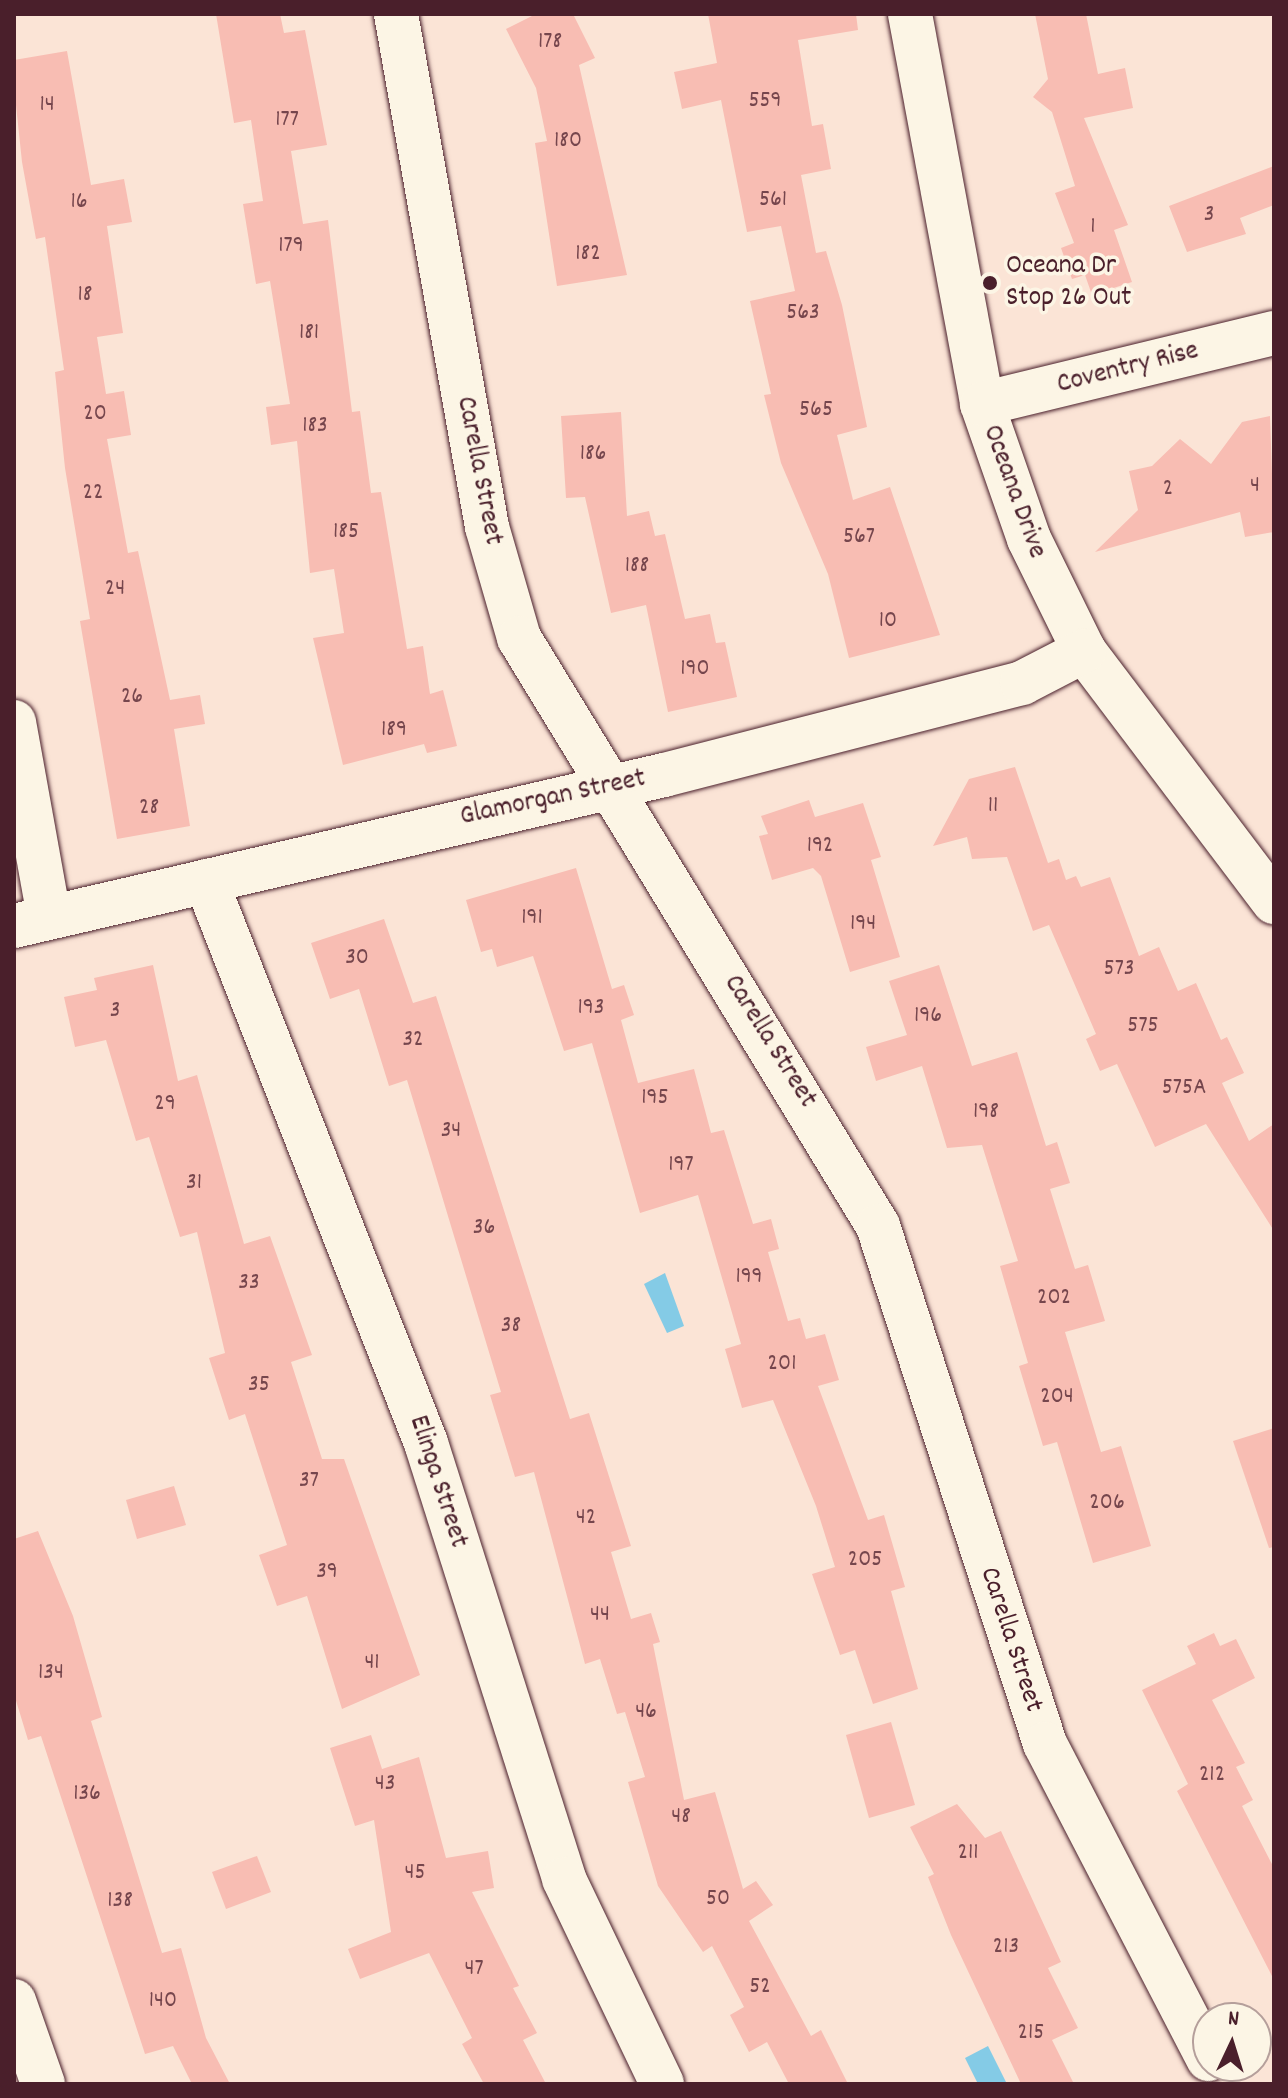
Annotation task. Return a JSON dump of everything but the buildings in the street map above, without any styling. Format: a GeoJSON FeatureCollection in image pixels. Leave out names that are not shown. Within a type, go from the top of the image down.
{"type":"FeatureCollection","features":[{"type":"Feature","properties":{"kind":"street","name":"Carella Street"},"geometry":{"type":"LineString","coordinates":[[396,14],[502,585],[538,678],[609,784],[878,1226],[1045,1744],[1192,2028]]}},
{"type":"Feature","properties":{"kind":"street","name":"Oceana Drive"},"geometry":{"type":"LineString","coordinates":[[910,14],[982,404],[1029,539],[1084,651],[1274,902]]}},
{"type":"Feature","properties":{"kind":"street","name":"Coventry Rise"},"geometry":{"type":"LineString","coordinates":[[982,404],[1274,333]]}},
{"type":"Feature","properties":{"kind":"street","name":"Glamorgan Street"},"geometry":{"type":"LineString","coordinates":[[32,922],[1022,683],[1084,651]]}},
{"type":"Feature","properties":{"kind":"street"},"geometry":{"type":"LineString","coordinates":[[14,722],[32,922]]}},
{"type":"Feature","properties":{"kind":"street","name":"Elinga Street"},"geometry":{"type":"LineString","coordinates":[[206,881],[421,1429],[564,1879],[662,2084]]}},
{"type":"Feature","properties":{"kind":"street"},"geometry":{"type":"LineString","coordinates":[[14,2001],[43,2084]]}},
{"type":"Feature","properties":{"kind":"water"},"geometry":{"type":"Polygon","coordinates":[[[665,1273],[684,1326],[667,1333],[644,1284],[665,1273]]]}},
{"type":"Feature","properties":{"kind":"water"},"geometry":{"type":"Polygon","coordinates":[[[988,2046],[1007,2084],[978,2084],[965,2058],[988,2046]]]}},
{"type":"Feature","properties":{"kind":"place","name":"Oceana Dr Stop 26 Out"},"geometry":{"type":"Point","coordinates":[990,283]}}]}
